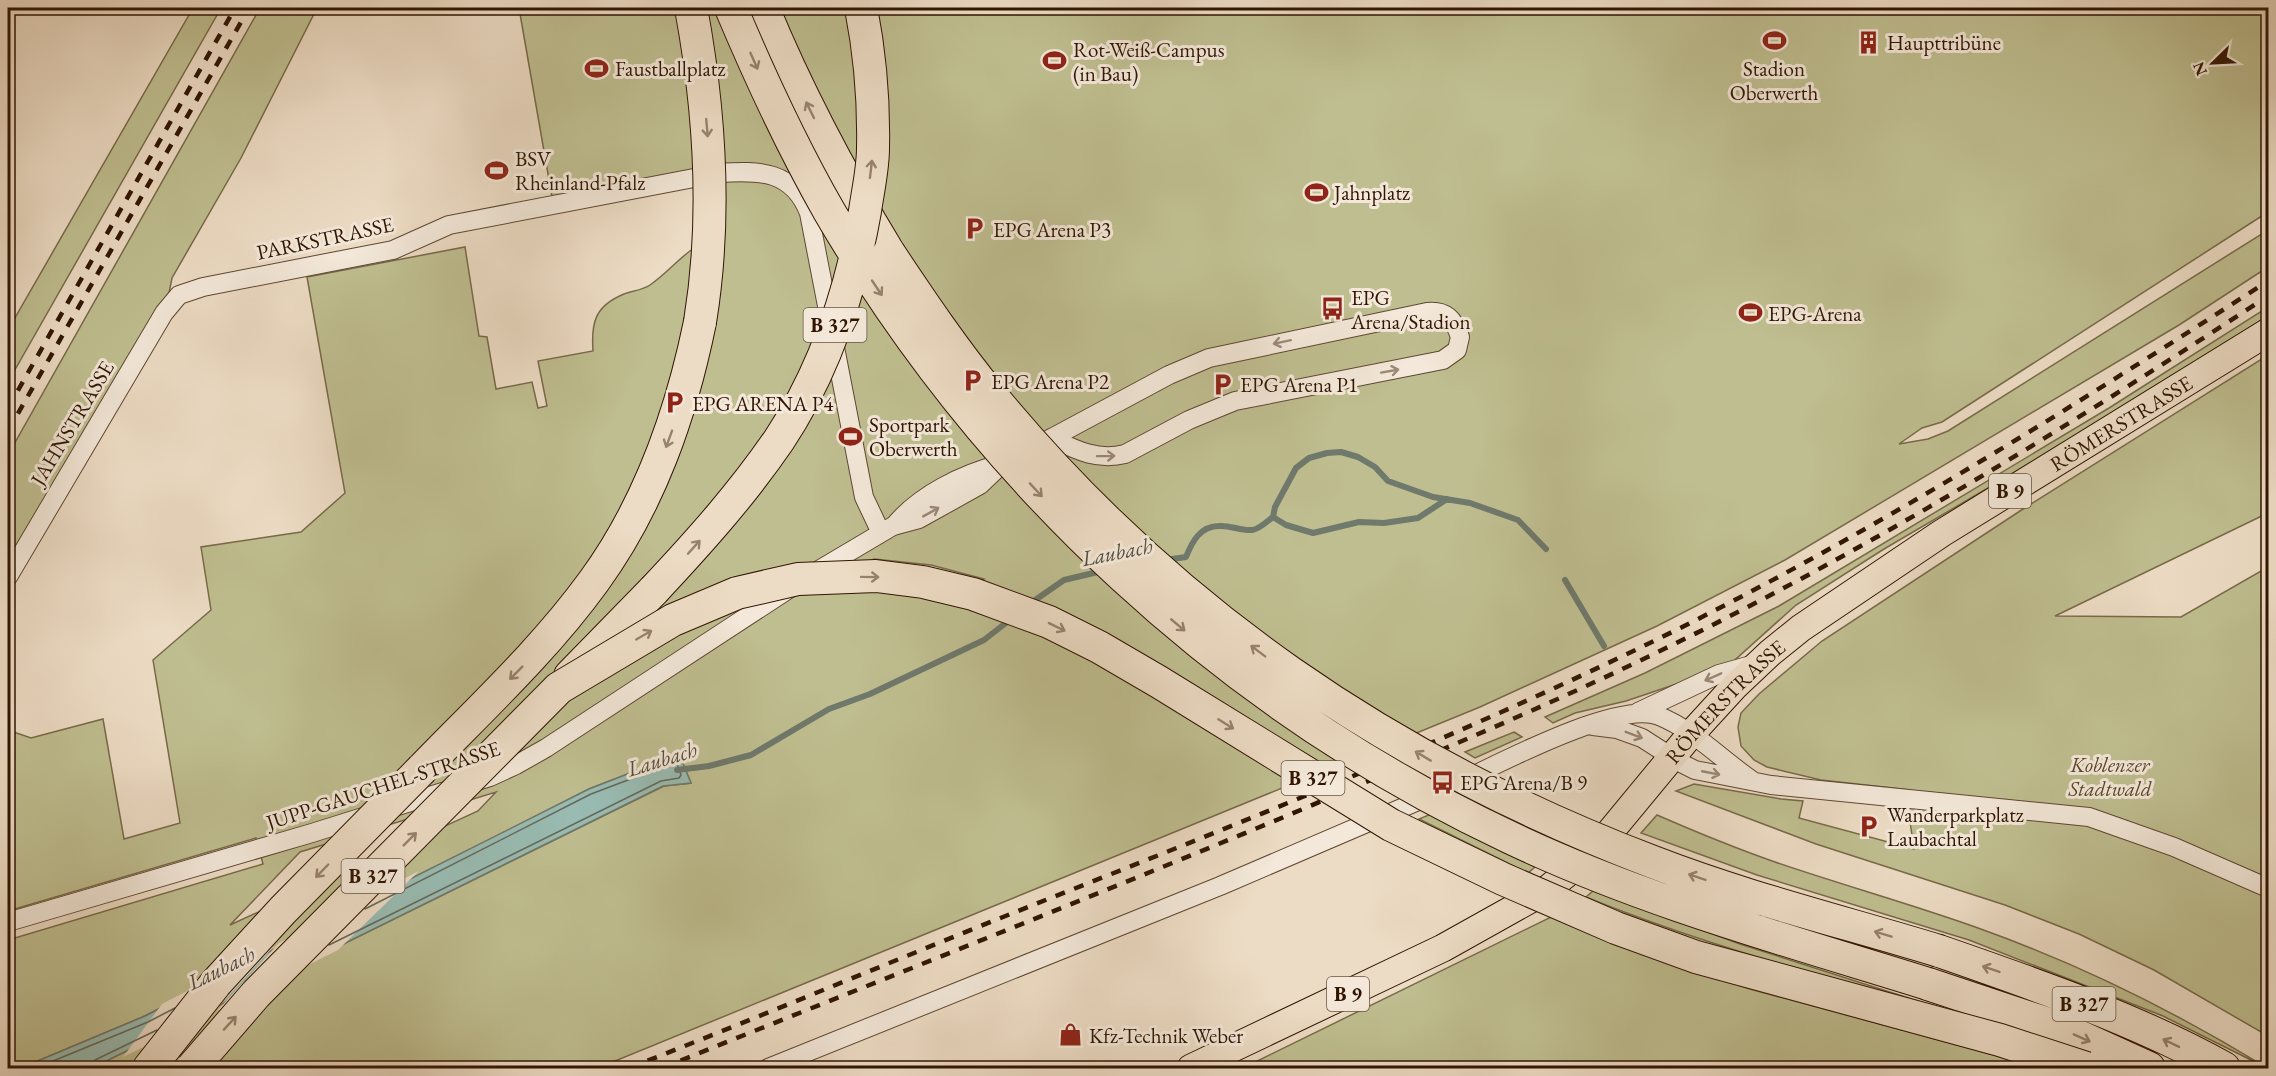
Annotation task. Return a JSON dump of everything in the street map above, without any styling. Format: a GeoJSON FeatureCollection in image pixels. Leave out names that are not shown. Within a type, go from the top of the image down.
{"type":"FeatureCollection","features":[{"type":"Feature","properties":{"kind":"highway","name":"B 327"},"geometry":{"type":"LineString","coordinates":[[149,1068],[196,1008],[248,948],[524,665],[554,631],[595,580],[645,494],[657,470],[681,404],[706,290],[710,232],[710,169],[703,84],[692,8]]}},
{"type":"Feature","properties":{"kind":"highway","name":"B 327"},"geometry":{"type":"LineString","coordinates":[[731,8],[784,125],[829,211],[882,295],[945,383],[1015,467],[1067,523],[1138,591],[1223,662],[1347,749],[1446,805],[1546,854],[1714,918],[2028,1016],[2063,1029],[2149,1068]]}},
{"type":"Feature","properties":{"kind":"highway","name":"B 327"},"geometry":{"type":"LineString","coordinates":[[763,8],[802,94],[860,206],[924,306],[991,395],[1071,484],[1140,552],[1210,613],[1273,662],[1312,689],[1439,766],[1489,792],[1577,832],[1656,863],[1730,888],[1939,951],[2025,981],[2159,1037],[2224,1068]]}},
{"type":"Feature","properties":{"kind":"highway","name":"B 327"},"geometry":{"type":"LineString","coordinates":[[192,1068],[256,994],[668,575],[735,500],[780,438],[801,402],[826,350],[844,298],[861,235],[873,150],[871,76],[861,8]]}},
{"type":"Feature","properties":{"kind":"highway","name":"B 327"},"geometry":{"type":"LineString","coordinates":[[559,688],[673,620],[736,593],[770,584],[816,578],[876,576],[923,582],[973,594],[1049,622],[1099,647],[1391,825],[1564,906],[1696,957],[2000,1040],[2086,1068]]}},
{"type":"Feature","properties":{"kind":"main road","name":"RÖMERSTRASSE"},"geometry":{"type":"LineString","coordinates":[[1191,1068],[1443,948],[1545,891],[1575,867],[1610,832],[1691,734],[1759,662],[1834,604],[1942,533],[2268,332]]}},
{"type":"Feature","properties":{"kind":"street","name":"PARKSTRASSE"},"geometry":{"type":"LineString","coordinates":[[179,296],[202,287],[393,250],[449,225],[720,173],[764,172],[790,184],[805,201],[864,497],[887,530]]}},
{"type":"Feature","properties":{"kind":"street","name":"JAHNSTRASSE"},"geometry":{"type":"LineString","coordinates":[[8,577],[164,313],[179,296]]}},
{"type":"Feature","properties":{"kind":"street","name":"JUPP-GAUCHEL-STRASSE"},"geometry":{"type":"LineString","coordinates":[[8,922],[312,833],[489,777],[507,769],[546,748],[810,575],[887,530],[912,507],[935,492],[972,472],[1003,463],[1169,375],[1218,355],[1436,311],[1449,316],[1460,337],[1457,350],[1443,360],[1235,401],[1189,420],[1125,454],[1093,456],[1051,438]]}},
{"type":"Feature","properties":{"kind":"street"},"geometry":{"type":"LineString","coordinates":[[1638,712],[1719,674],[1759,662]]}},
{"type":"Feature","properties":{"kind":"street"},"geometry":{"type":"LineString","coordinates":[[768,1068],[1220,886],[1343,835],[1540,744],[1622,714],[1638,712],[1659,716],[1691,734],[1753,781]]}},
{"type":"Feature","properties":{"kind":"street"},"geometry":{"type":"LineString","coordinates":[[1591,726],[1617,729],[1634,735],[1687,767],[1702,772],[1780,786],[2089,817],[2174,847],[2268,888]]}},
{"type":"Feature","properties":{"kind":"green space"},"geometry":{"type":"Polygon","coordinates":[[[193,8],[221,8],[8,382],[8,330],[193,8]]]}},
{"type":"Feature","properties":{"kind":"green space"},"geometry":{"type":"Polygon","coordinates":[[[260,8],[317,8],[241,158],[172,278],[169,293],[8,559],[8,455],[260,8]]]}},
{"type":"Feature","properties":{"kind":"green space","name":"Sportpark Oberwerth"},"geometry":{"type":"Polygon","coordinates":[[[519,8],[2268,8],[2268,212],[1942,422],[1922,428],[1899,444],[1928,439],[1948,431],[2268,230],[2268,267],[2179,325],[1785,560],[1657,626],[1480,707],[598,1068],[420,1068],[369,1065],[353,1068],[92,1068],[664,786],[691,783],[679,754],[589,789],[145,1016],[21,1068],[8,1068],[8,940],[263,864],[256,838],[8,911],[8,730],[31,738],[103,719],[124,839],[180,823],[153,660],[211,610],[201,547],[301,532],[345,493],[307,277],[465,247],[479,336],[487,337],[496,389],[532,382],[538,408],[547,406],[538,361],[593,351],[594,323],[601,310],[614,299],[650,285],[694,248],[696,170],[552,197],[519,8]],[[874,559],[820,590],[877,589],[943,599],[984,579],[931,565],[874,559]],[[496,792],[300,852],[230,925],[478,811],[496,792]]]}},
{"type":"Feature","properties":{"kind":"green space"},"geometry":{"type":"Polygon","coordinates":[[[2268,307],[2268,316],[2051,451],[1884,549],[1796,605],[1727,667],[1626,701],[1575,713],[1553,723],[1545,717],[1645,673],[1779,606],[2109,408],[2268,307]]]}},
{"type":"Feature","properties":{"kind":"green space","name":"Koblenzer Stadtwald"},"geometry":{"type":"Polygon","coordinates":[[[2268,355],[2268,513],[2055,616],[2181,617],[2268,567],[2268,1036],[2154,970],[2079,934],[2005,905],[1816,844],[1676,791],[1694,784],[1803,801],[1799,818],[1914,849],[1908,808],[1910,790],[1821,780],[1767,767],[1754,760],[1741,746],[1738,727],[1741,713],[1759,694],[1822,641],[2023,509],[2268,355]]]}},
{"type":"Feature","properties":{"kind":"green space"},"geometry":{"type":"Polygon","coordinates":[[[1514,732],[1522,737],[1475,758],[1465,752],[1514,732]]]}},
{"type":"Feature","properties":{"kind":"green space"},"geometry":{"type":"Polygon","coordinates":[[[1431,814],[1535,867],[1528,873],[1419,819],[1431,814]]]}},
{"type":"Feature","properties":{"kind":"green space"},"geometry":{"type":"Polygon","coordinates":[[[1657,815],[1760,857],[1953,919],[2053,957],[2126,990],[2233,1047],[2267,1068],[2163,1016],[1969,940],[1757,875],[1641,833],[1657,815]]]}},
{"type":"Feature","properties":{"kind":"green space"},"geometry":{"type":"Polygon","coordinates":[[[1594,890],[1740,944],[1924,1003],[1796,968],[1669,928],[1586,897],[1594,890]]]}},
{"type":"Feature","properties":{"kind":"green space"},"geometry":{"type":"Polygon","coordinates":[[[1551,917],[1674,965],[1750,989],[2042,1068],[1243,1068],[1551,917]]]}},
{"type":"Feature","properties":{"kind":"water"},"geometry":{"type":"Polygon","coordinates":[[[679,754],[691,783],[663,786],[92,1068],[21,1068],[145,1016],[589,789],[679,754]]]}},
{"type":"Feature","properties":{"kind":"pier"},"geometry":{"type":"Polygon","coordinates":[[[419,871],[338,950],[217,1011],[279,943],[419,871]]]}},
{"type":"Feature","properties":{"kind":"pier"},"geometry":{"type":"Polygon","coordinates":[[[274,946],[212,1014],[123,1057],[162,1004],[274,946]]]}},
{"type":"Feature","properties":{"kind":"waterway","name":"Laubach"},"geometry":{"type":"LineString","coordinates":[[1165,560],[1186,557],[1198,536],[1212,527],[1223,526],[1248,530],[1261,527],[1273,517],[1275,507],[1296,468],[1309,458],[1341,452],[1358,457],[1375,467],[1388,481],[1433,497],[1470,503],[1518,520],[1546,549]]}},
{"type":"Feature","properties":{"kind":"waterway","name":"Laubach"},"geometry":{"type":"LineString","coordinates":[[1273,517],[1286,525],[1313,533],[1359,522],[1384,523],[1418,518],[1447,499]]}},
{"type":"Feature","properties":{"kind":"waterway","name":"Laubach"},"geometry":{"type":"LineString","coordinates":[[1028,605],[1064,580],[1102,571]]}},
{"type":"Feature","properties":{"kind":"waterway","name":"Laubach"},"geometry":{"type":"LineString","coordinates":[[1565,580],[1604,646]]}},
{"type":"Feature","properties":{"kind":"waterway","name":"Laubach"},"geometry":{"type":"LineString","coordinates":[[677,770],[709,766],[751,755],[829,709],[870,694],[984,640],[1011,619]]}},
{"type":"Feature","properties":{"kind":"railway"},"geometry":{"type":"LineString","coordinates":[[8,408],[235,8]]}},
{"type":"Feature","properties":{"kind":"railway"},"geometry":{"type":"LineString","coordinates":[[8,431],[249,8]]}},
{"type":"Feature","properties":{"kind":"railway"},"geometry":{"type":"LineString","coordinates":[[629,1068],[1188,844],[1426,745],[1583,675],[1739,598],[1893,513],[2120,376],[2268,281]]}},
{"type":"Feature","properties":{"kind":"railway"},"geometry":{"type":"LineString","coordinates":[[662,1068],[1303,809],[1485,731],[1664,649],[1820,569],[1972,482],[2047,437],[2268,296]]}},
{"type":"Feature","properties":{"kind":"place","name":"Stadion Oberwerth"},"geometry":{"type":"Point","coordinates":[1774,40]}},
{"type":"Feature","properties":{"kind":"place","name":"Haupttribüne"},"geometry":{"type":"Point","coordinates":[1869,42]}},
{"type":"Feature","properties":{"kind":"place","name":"Rot-Weiß-Campus (in Bau)"},"geometry":{"type":"Point","coordinates":[1055,61]}},
{"type":"Feature","properties":{"kind":"place","name":"Faustballplatz"},"geometry":{"type":"Point","coordinates":[597,68]}},
{"type":"Feature","properties":{"kind":"place","name":"BSV Rheinland-Pfalz"},"geometry":{"type":"Point","coordinates":[497,170]}},
{"type":"Feature","properties":{"kind":"place","name":"Jahnplatz"},"geometry":{"type":"Point","coordinates":[1316,192]}},
{"type":"Feature","properties":{"kind":"place","name":"EPG Arena P3"},"geometry":{"type":"Point","coordinates":[975,229]}},
{"type":"Feature","properties":{"kind":"place","name":"EPG Arena/Stadion"},"geometry":{"type":"Point","coordinates":[1333,309]}},
{"type":"Feature","properties":{"kind":"place","name":"EPG-Arena"},"geometry":{"type":"Point","coordinates":[1750,313]}},
{"type":"Feature","properties":{"kind":"place","name":"EPG Arena P2"},"geometry":{"type":"Point","coordinates":[973,381]}},
{"type":"Feature","properties":{"kind":"place","name":"EPG Arena P1"},"geometry":{"type":"Point","coordinates":[1222,384]}},
{"type":"Feature","properties":{"kind":"place","name":"EPG ARENA P4"},"geometry":{"type":"Point","coordinates":[674,403]}},
{"type":"Feature","properties":{"kind":"place","name":"Sportpark Oberwerth"},"geometry":{"type":"Point","coordinates":[851,436]}},
{"type":"Feature","properties":{"kind":"place","name":"EPG Arena/B 9"},"geometry":{"type":"Point","coordinates":[1442,782]}},
{"type":"Feature","properties":{"kind":"place","name":"Wanderparkplatz Laubachtal"},"geometry":{"type":"Point","coordinates":[1869,826]}},
{"type":"Feature","properties":{"kind":"place","name":"Kfz-Technik Weber"},"geometry":{"type":"Point","coordinates":[1071,1035]}}]}
